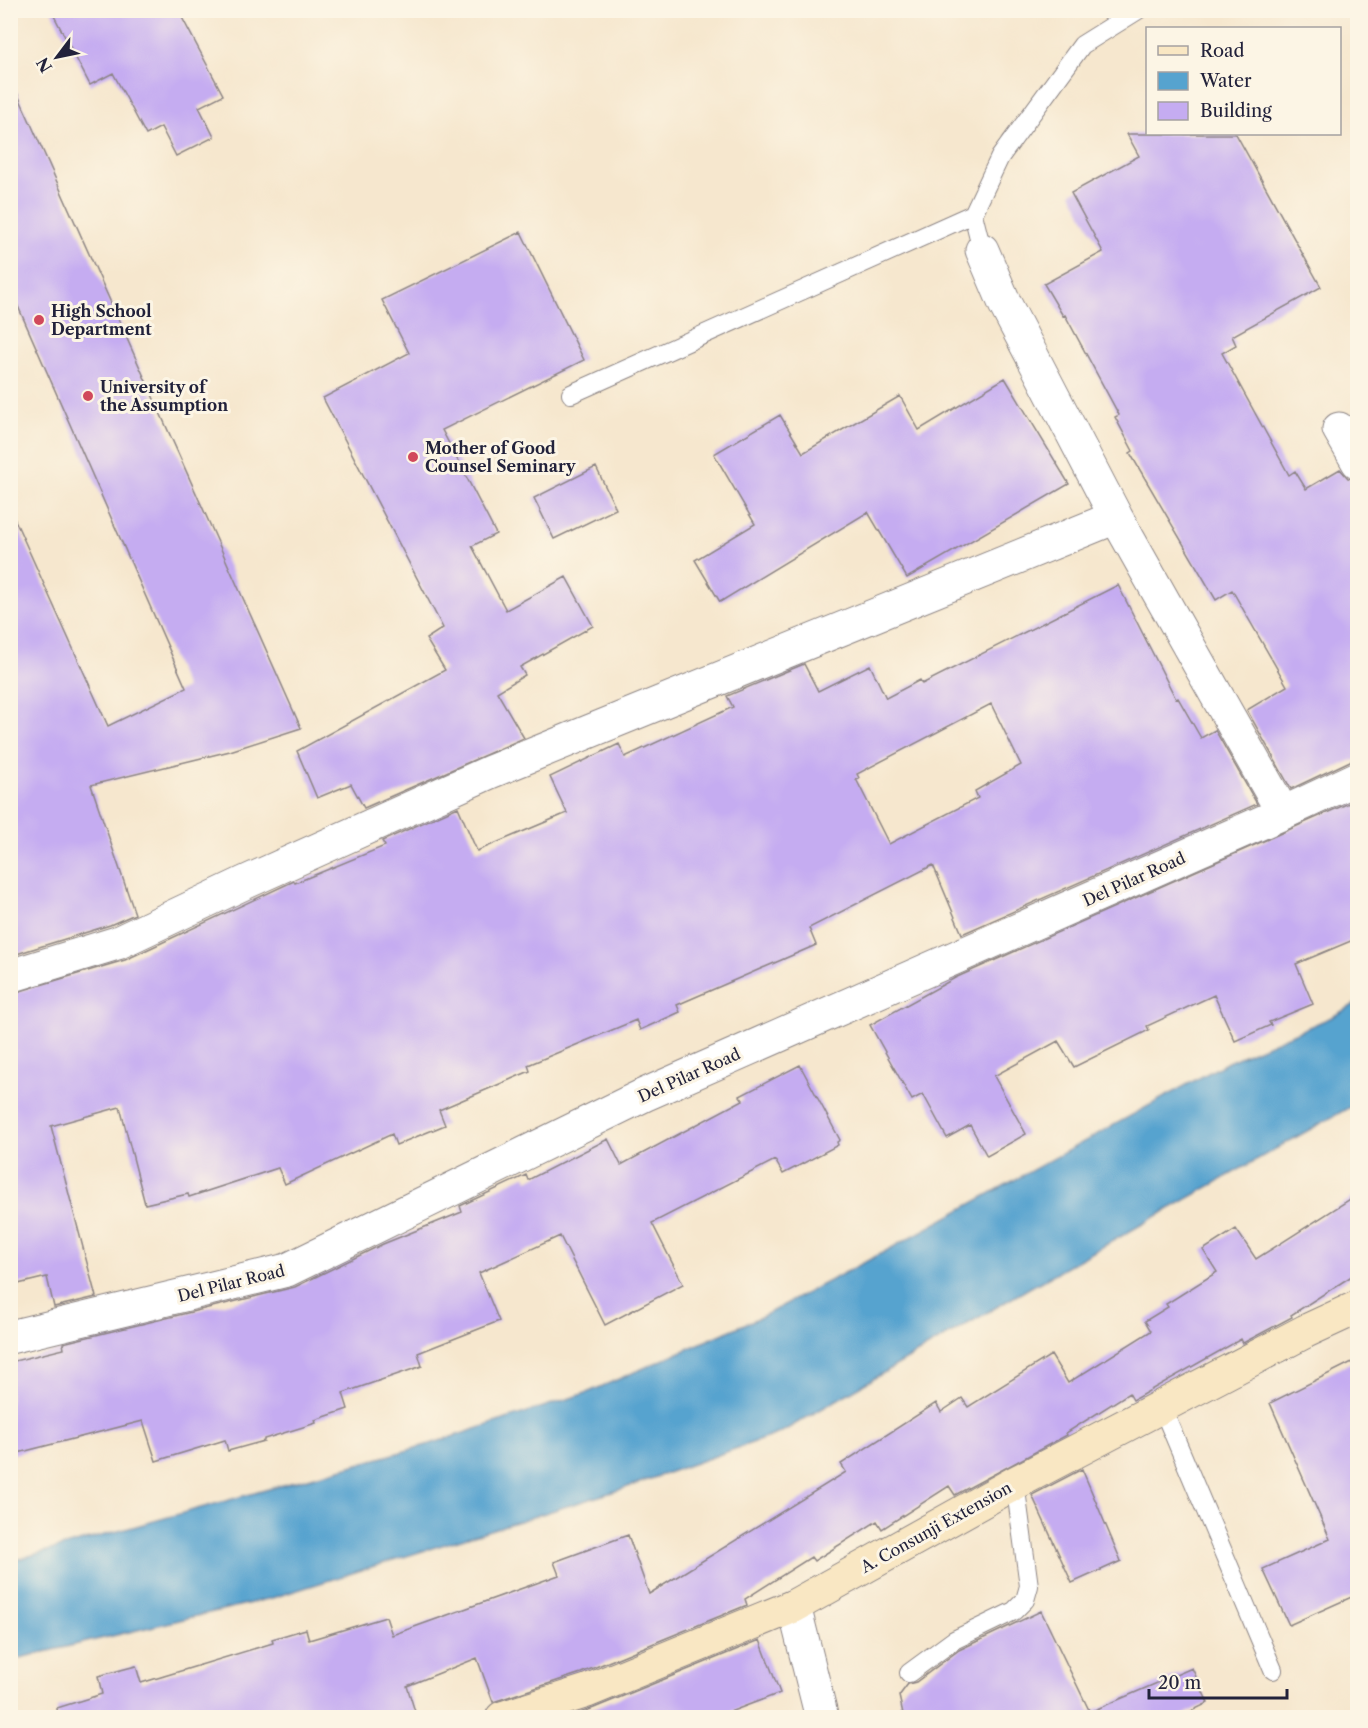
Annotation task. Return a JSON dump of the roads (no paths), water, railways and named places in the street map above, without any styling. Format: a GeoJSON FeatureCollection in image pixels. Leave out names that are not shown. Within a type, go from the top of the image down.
{"type":"FeatureCollection","features":[{"type":"Feature","properties":{"kind":"main road","name":"A. Consunji Extension"},"geometry":{"type":"LineString","coordinates":[[502,1718],[587,1691],[794,1606],[1015,1483],[1306,1331],[1358,1307]]}},
{"type":"Feature","properties":{"kind":"street"},"geometry":{"type":"LineString","coordinates":[[982,250],[1005,304],[1116,517],[1283,813]]}},
{"type":"Feature","properties":{"kind":"street"},"geometry":{"type":"LineString","coordinates":[[1339,429],[1358,462]]}},
{"type":"Feature","properties":{"kind":"street"},"geometry":{"type":"LineString","coordinates":[[10,976],[117,943],[490,771],[1116,517]]}},
{"type":"Feature","properties":{"kind":"street","name":"Del Pilar Road"},"geometry":{"type":"LineString","coordinates":[[10,1337],[287,1270],[644,1095],[1358,778]]}},
{"type":"Feature","properties":{"kind":"street"},"geometry":{"type":"LineString","coordinates":[[794,1606],[822,1718]]}},
{"type":"Feature","properties":{"kind":"lane"},"geometry":{"type":"LineString","coordinates":[[982,250],[973,214],[1000,158],[1082,45],[1138,10]]}},
{"type":"Feature","properties":{"kind":"lane"},"geometry":{"type":"LineString","coordinates":[[571,394],[973,214]]}},
{"type":"Feature","properties":{"kind":"lane"},"geometry":{"type":"LineString","coordinates":[[1162,1407],[1273,1670]]}},
{"type":"Feature","properties":{"kind":"lane"},"geometry":{"type":"LineString","coordinates":[[909,1672],[954,1640],[1014,1611],[1025,1600],[1029,1586],[1015,1483]]}},
{"type":"Feature","properties":{"kind":"water"},"geometry":{"type":"Polygon","coordinates":[[[1357,1003],[1357,1103],[1031,1287],[780,1433],[622,1489],[272,1598],[11,1660],[11,1561],[430,1444],[589,1392],[763,1316],[884,1252],[1228,1062],[1332,1017],[1357,1003]]]}},
{"type":"Feature","properties":{"kind":"place","name":"High School Department"},"geometry":{"type":"Point","coordinates":[39,320]}},
{"type":"Feature","properties":{"kind":"place","name":"University of the Assumption"},"geometry":{"type":"Point","coordinates":[88,396]}},
{"type":"Feature","properties":{"kind":"place","name":"Mother of Good Counsel Seminary"},"geometry":{"type":"Point","coordinates":[413,457]}}]}
